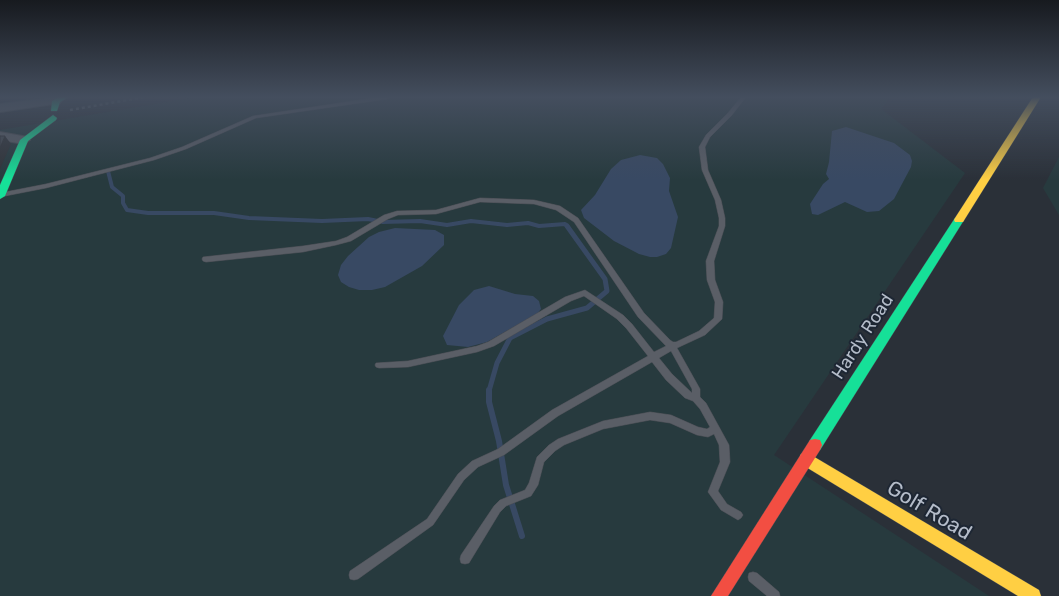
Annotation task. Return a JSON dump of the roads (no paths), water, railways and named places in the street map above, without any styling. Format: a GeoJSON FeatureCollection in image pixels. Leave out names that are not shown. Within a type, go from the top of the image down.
{"type":"FeatureCollection","features":[{"type":"Feature","properties":{"kind":"main road"},"geometry":{"type":"LineString","coordinates":[[0,195],[24,140],[39,125]]}},
{"type":"Feature","properties":{"kind":"main road","name":"Hardy Road"},"geometry":{"type":"LineString","coordinates":[[719,596],[1019,125]]}},
{"type":"Feature","properties":{"kind":"main road","name":"Golf Road"},"geometry":{"type":"LineString","coordinates":[[806,458],[1033,596]]}},
{"type":"Feature","properties":{"kind":"street"},"geometry":{"type":"LineString","coordinates":[[0,136],[24,140]]}},
{"type":"Feature","properties":{"kind":"lane"},"geometry":{"type":"LineString","coordinates":[[0,195],[46,186],[152,159],[184,148],[237,125]]}},
{"type":"Feature","properties":{"kind":"lane"},"geometry":{"type":"LineString","coordinates":[[354,575],[430,522],[461,477],[475,464],[501,452],[555,413],[672,346],[702,333],[718,319],[719,302],[711,280],[710,261],[722,226],[722,218],[718,200],[704,170],[702,147],[708,136],[719,125]]}},
{"type":"Feature","properties":{"kind":"lane"},"geometry":{"type":"LineString","coordinates":[[206,259],[303,249],[336,243],[349,239],[386,217],[397,213],[436,212],[480,200],[534,202],[558,208],[576,220],[630,301],[651,326],[672,346],[696,389],[696,398]]}},
{"type":"Feature","properties":{"kind":"lane"},"geometry":{"type":"LineString","coordinates":[[379,365],[408,364],[477,349],[491,344],[568,299],[585,293],[620,317],[638,336],[668,377],[681,390],[696,398],[724,445],[725,462],[713,492],[724,507],[738,516]]}},
{"type":"Feature","properties":{"kind":"lane"},"geometry":{"type":"LineString","coordinates":[[465,559],[503,503],[528,493],[533,485],[540,460],[561,442],[603,425],[650,416],[670,419],[697,431],[708,433],[716,429]]}},
{"type":"Feature","properties":{"kind":"lane"},"geometry":{"type":"LineString","coordinates":[[753,577],[775,596]]}},
{"type":"Feature","properties":{"kind":"water"},"geometry":{"type":"Polygon","coordinates":[[[846,127],[894,143],[910,155],[911,167],[894,199],[879,211],[867,212],[845,202],[818,215],[812,214],[810,204],[823,184],[829,179],[826,174],[832,131],[846,127]]]}},
{"type":"Feature","properties":{"kind":"water"},"geometry":{"type":"Polygon","coordinates":[[[640,155],[657,158],[663,164],[670,178],[669,191],[678,217],[671,248],[666,254],[657,257],[639,254],[614,241],[584,218],[581,210],[595,195],[611,169],[621,160],[640,155]]]}},
{"type":"Feature","properties":{"kind":"water"},"geometry":{"type":"Polygon","coordinates":[[[395,228],[435,230],[444,235],[444,245],[422,266],[385,287],[359,290],[341,282],[338,275],[341,265],[348,256],[369,237],[395,228]]]}},
{"type":"Feature","properties":{"kind":"water"},"geometry":{"type":"Polygon","coordinates":[[[489,286],[515,294],[533,296],[539,301],[541,309],[537,314],[487,342],[468,347],[447,345],[443,336],[459,305],[474,290],[489,286]]]}},
{"type":"Feature","properties":{"kind":"waterway"},"geometry":{"type":"LineString","coordinates":[[108,171],[112,187],[123,196],[123,203],[127,210],[148,213],[214,213],[249,218],[322,221],[368,219],[383,222],[420,221],[447,225],[471,221],[507,225],[528,223],[539,226],[565,224],[567,226]]}},
{"type":"Feature","properties":{"kind":"waterway"},"geometry":{"type":"LineString","coordinates":[[489,391],[497,363],[510,338],[547,319],[587,308],[607,291],[605,279],[567,226]]}},
{"type":"Feature","properties":{"kind":"waterway"},"geometry":{"type":"LineString","coordinates":[[489,391],[489,402],[499,441],[506,485],[522,536]]}}]}
